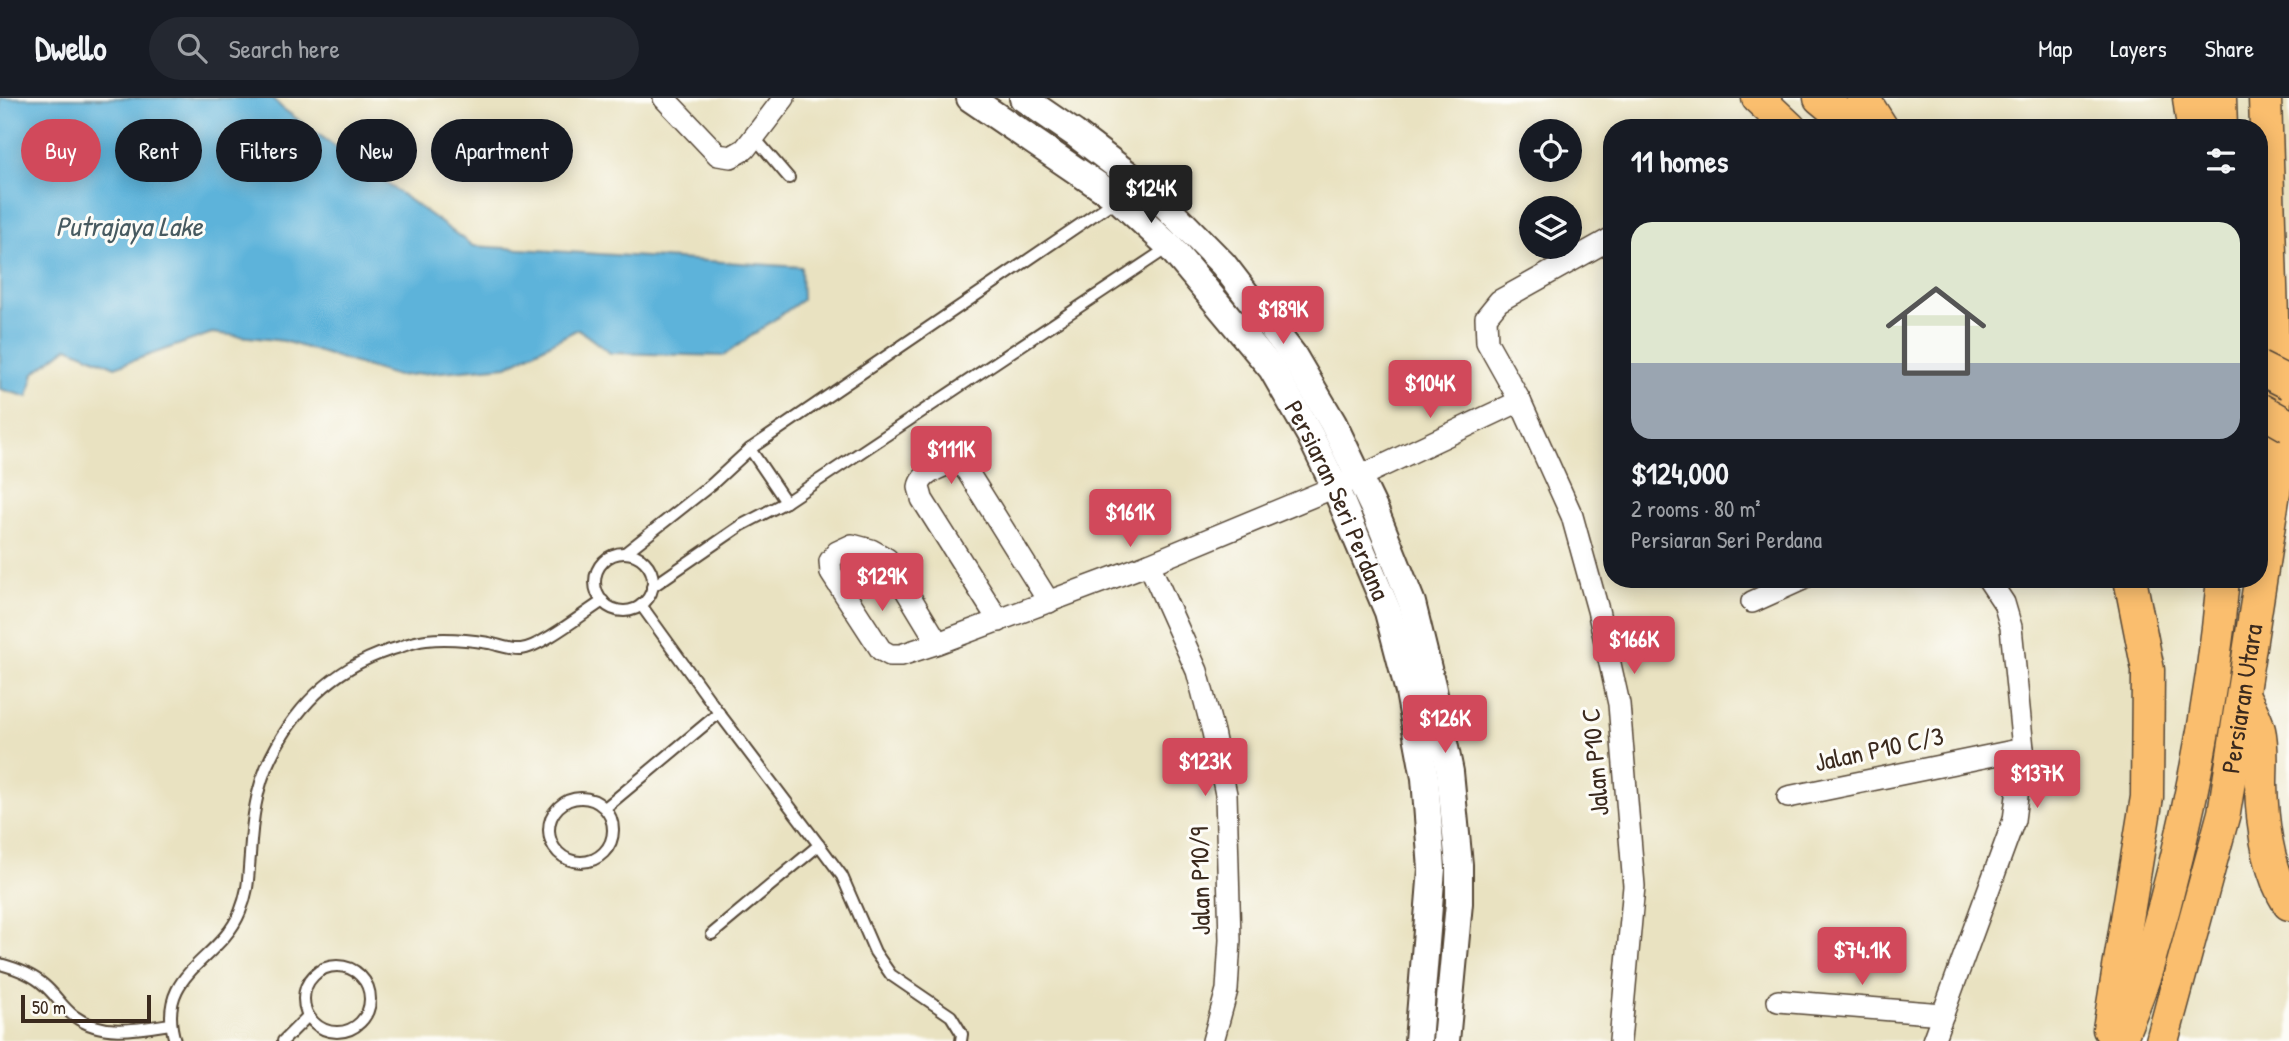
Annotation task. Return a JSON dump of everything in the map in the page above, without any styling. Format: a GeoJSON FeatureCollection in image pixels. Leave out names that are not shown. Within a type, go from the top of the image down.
{"type":"FeatureCollection","features":[{"type":"Feature","properties":{"kind":"main road"},"geometry":{"type":"LineString","coordinates":[[1820,98],[1845,119]]}},
{"type":"Feature","properties":{"kind":"main road"},"geometry":{"type":"LineString","coordinates":[[1863,98],[1876,119]]}},
{"type":"Feature","properties":{"kind":"main road"},"geometry":{"type":"LineString","coordinates":[[2189,98],[2192,119]]}},
{"type":"Feature","properties":{"kind":"main road"},"geometry":{"type":"LineString","coordinates":[[2220,98],[2221,119]]}},
{"type":"Feature","properties":{"kind":"main road","name":"Persiaran Utara"},"geometry":{"type":"LineString","coordinates":[[2266,98],[2266,119]]}},
{"type":"Feature","properties":{"kind":"main road"},"geometry":{"type":"LineString","coordinates":[[2268,146],[2276,98]]}},
{"type":"Feature","properties":{"kind":"main road","name":"Persiaran Utara"},"geometry":{"type":"LineString","coordinates":[[2268,184],[2277,473],[2268,532]]}},
{"type":"Feature","properties":{"kind":"main road"},"geometry":{"type":"LineString","coordinates":[[2268,372],[2289,383]]}},
{"type":"Feature","properties":{"kind":"main road"},"geometry":{"type":"LineString","coordinates":[[2268,415],[2289,426]]}},
{"type":"Feature","properties":{"kind":"main road"},"geometry":{"type":"LineString","coordinates":[[2107,1041],[2147,797],[2148,670],[2132,588]]}},
{"type":"Feature","properties":{"kind":"main road","name":"Persiaran Utara"},"geometry":{"type":"LineString","coordinates":[[2120,1041],[2149,963],[2189,804],[2218,633],[2222,588]]}},
{"type":"Feature","properties":{"kind":"main road","name":"Persiaran Utara"},"geometry":{"type":"LineString","coordinates":[[2162,1041],[2224,813],[2259,588]]}},
{"type":"Feature","properties":{"kind":"main road"},"geometry":{"type":"LineString","coordinates":[[2243,695],[2255,716],[2260,732],[2261,796],[2269,852],[2289,904]]}},
{"type":"Feature","properties":{"kind":"street"},"geometry":{"type":"LineString","coordinates":[[664,98],[718,155],[731,157],[738,154],[754,137],[784,98]]}},
{"type":"Feature","properties":{"kind":"street","name":"Persiaran Seri Perdana"},"geometry":{"type":"LineString","coordinates":[[970,98],[1181,239]]}},
{"type":"Feature","properties":{"kind":"street","name":"Persiaran Seri Perdana"},"geometry":{"type":"LineString","coordinates":[[1023,98],[1155,195],[1181,239],[1272,369],[1310,435],[1347,482],[1412,603],[1450,772],[1458,865],[1459,903],[1446,1041]]}},
{"type":"Feature","properties":{"kind":"street","name":"Jalan P10 C"},"geometry":{"type":"LineString","coordinates":[[1603,243],[1499,301],[1486,317],[1487,342],[1520,401],[1572,516],[1598,610],[1619,704],[1634,886],[1620,1041]]}},
{"type":"Feature","properties":{"kind":"street"},"geometry":{"type":"LineString","coordinates":[[938,643],[887,559],[871,550],[852,545],[837,552],[830,561],[831,573],[881,650],[890,655],[901,655],[938,643],[999,621],[1149,564],[1347,482],[1520,401]]}},
{"type":"Feature","properties":{"kind":"street"},"geometry":{"type":"LineString","coordinates":[[999,621],[922,499],[919,488],[923,478],[951,463],[960,463],[967,471],[1049,602]]}},
{"type":"Feature","properties":{"kind":"street","name":"Persiaran Seri Perdana"},"geometry":{"type":"LineString","coordinates":[[1347,482],[1388,612],[1409,692],[1425,778],[1432,869],[1418,1041]]}},
{"type":"Feature","properties":{"kind":"street","name":"Jalan P10/9"},"geometry":{"type":"LineString","coordinates":[[1149,564],[1197,671],[1226,794],[1230,940],[1227,990],[1213,1041]]}},
{"type":"Feature","properties":{"kind":"street"},"geometry":{"type":"LineString","coordinates":[[1752,602],[1783,588]]}},
{"type":"Feature","properties":{"kind":"street"},"geometry":{"type":"LineString","coordinates":[[1933,1041],[2014,820],[2023,749],[2011,627],[2004,603],[1994,588]]}},
{"type":"Feature","properties":{"kind":"street","name":"Jalan P10 C/3"},"geometry":{"type":"LineString","coordinates":[[1788,797],[2023,749]]}},
{"type":"Feature","properties":{"kind":"street"},"geometry":{"type":"LineString","coordinates":[[1778,1001],[1943,1014]]}},
{"type":"Feature","properties":{"kind":"lane"},"geometry":{"type":"LineString","coordinates":[[754,137],[789,178]]}},
{"type":"Feature","properties":{"kind":"lane"},"geometry":{"type":"LineString","coordinates":[[625,553],[645,562],[651,572],[652,587],[649,596],[641,605],[629,610],[619,610],[608,606],[596,589],[598,569],[607,559],[625,553],[711,485],[750,449],[1141,184]]}},
{"type":"Feature","properties":{"kind":"lane"},"geometry":{"type":"LineString","coordinates":[[652,587],[742,525],[786,502],[1181,239]]}},
{"type":"Feature","properties":{"kind":"lane"},"geometry":{"type":"LineString","coordinates":[[750,449],[786,502]]}},
{"type":"Feature","properties":{"kind":"lane"},"geometry":{"type":"LineString","coordinates":[[175,1041],[170,1024],[175,995],[185,974],[219,942],[238,917],[249,890],[250,853],[258,788],[271,756],[292,722],[316,693],[346,668],[385,651],[425,640],[486,642],[519,649],[533,646],[603,601]]}},
{"type":"Feature","properties":{"kind":"lane"},"geometry":{"type":"LineString","coordinates":[[641,605],[842,876],[875,952],[891,975],[951,1016],[962,1034],[961,1041]]}},
{"type":"Feature","properties":{"kind":"lane"},"geometry":{"type":"LineString","coordinates":[[605,808],[719,713]]}},
{"type":"Feature","properties":{"kind":"lane"},"geometry":{"type":"LineString","coordinates":[[582,798],[593,800],[605,808],[613,827],[613,837],[605,852],[592,861],[580,863],[556,852],[548,832],[551,817],[557,808],[571,799],[582,798]]}},
{"type":"Feature","properties":{"kind":"lane"},"geometry":{"type":"LineString","coordinates":[[712,934],[819,845]]}},
{"type":"Feature","properties":{"kind":"lane"},"geometry":{"type":"LineString","coordinates":[[0,964],[30,975],[44,984],[75,1017],[92,1025],[118,1031],[170,1024]]}},
{"type":"Feature","properties":{"kind":"lane"},"geometry":{"type":"LineString","coordinates":[[334,966],[345,967],[364,980],[370,995],[369,1005],[362,1021],[353,1028],[343,1031],[326,1030],[318,1027],[308,1016],[304,1007],[304,994],[308,982],[321,970],[334,966]]}},
{"type":"Feature","properties":{"kind":"lane"},"geometry":{"type":"LineString","coordinates":[[283,1041],[308,1016]]}},
{"type":"Feature","properties":{"kind":"water","name":"Putrajaya Lake"},"geometry":{"type":"Polygon","coordinates":[[[0,98],[272,98],[297,119],[216,119],[216,182],[322,182],[322,137],[336,147],[336,182],[384,182],[473,246],[801,267],[802,300],[723,356],[610,353],[578,329],[507,366],[397,376],[284,341],[212,333],[115,367],[68,347],[34,373],[28,397],[0,389],[0,98]]]}}]}
